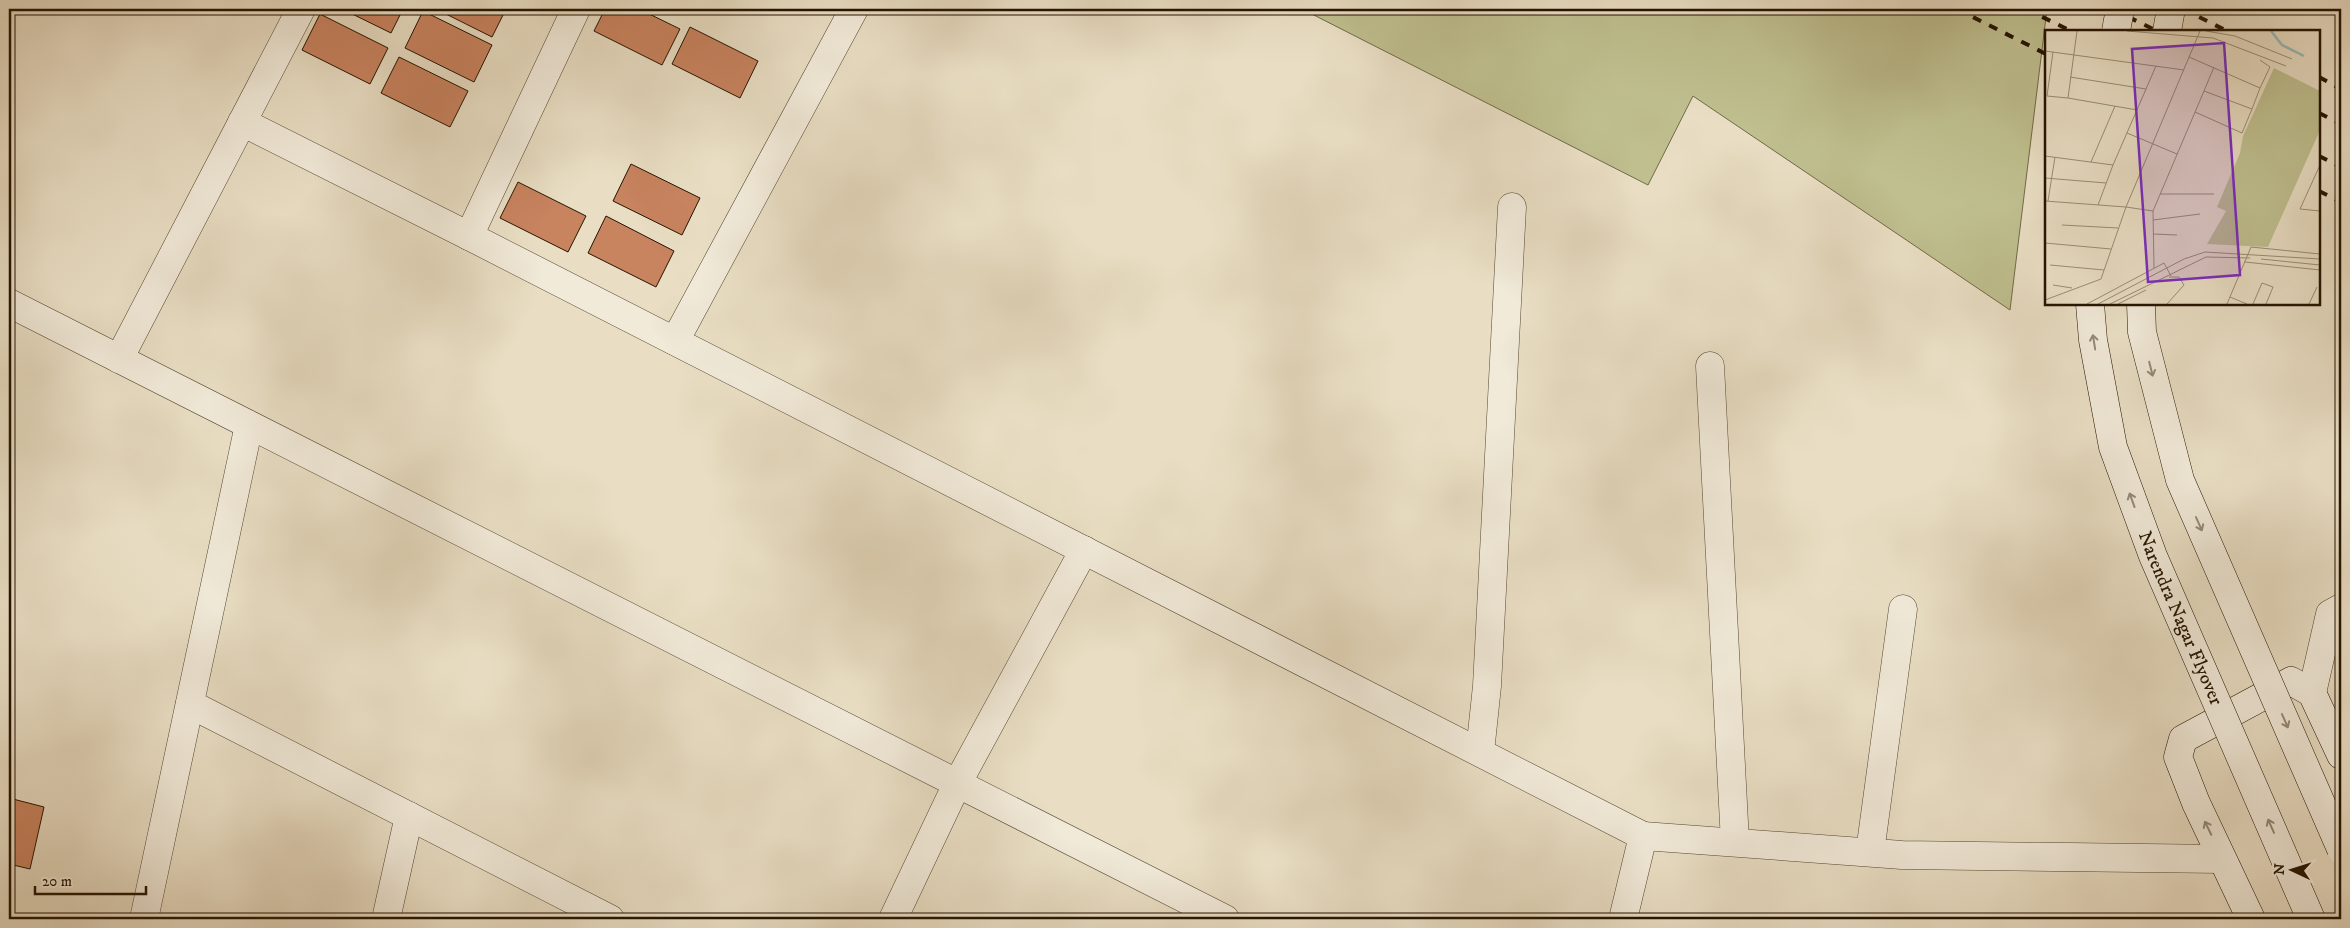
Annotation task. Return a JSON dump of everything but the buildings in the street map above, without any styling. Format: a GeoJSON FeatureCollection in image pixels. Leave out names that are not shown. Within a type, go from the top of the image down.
{"type":"FeatureCollection","features":[{"type":"Feature","properties":{"kind":"street"},"geometry":{"type":"LineString","coordinates":[[119,359],[300,9]]}},
{"type":"Feature","properties":{"kind":"street"},"geometry":{"type":"LineString","coordinates":[[468,236],[576,9]]}},
{"type":"Feature","properties":{"kind":"street"},"geometry":{"type":"LineString","coordinates":[[675,341],[854,9]]}},
{"type":"Feature","properties":{"kind":"street"},"geometry":{"type":"LineString","coordinates":[[2116,30],[2120,9]]}},
{"type":"Feature","properties":{"kind":"street"},"geometry":{"type":"LineString","coordinates":[[2168,30],[2171,9]]}},
{"type":"Feature","properties":{"kind":"street"},"geometry":{"type":"LineString","coordinates":[[242,122],[1643,836],[1870,852],[2222,859]]}},
{"type":"Feature","properties":{"kind":"street"},"geometry":{"type":"LineString","coordinates":[[1480,752],[1487,686],[1512,207]]}},
{"type":"Feature","properties":{"kind":"street"},"geometry":{"type":"LineString","coordinates":[[9,304],[1225,919]]}},
{"type":"Feature","properties":{"kind":"street","name":"Narendra Nagar Flyover"},"geometry":{"type":"LineString","coordinates":[[2090,305],[2097,360],[2113,447],[2152,556],[2311,919]]}},
{"type":"Feature","properties":{"kind":"street"},"geometry":{"type":"LineString","coordinates":[[2141,305],[2142,332],[2180,480],[2341,849]]}},
{"type":"Feature","properties":{"kind":"street"},"geometry":{"type":"LineString","coordinates":[[1710,366],[1736,842]]}},
{"type":"Feature","properties":{"kind":"street"},"geometry":{"type":"LineString","coordinates":[[144,919],[248,425]]}},
{"type":"Feature","properties":{"kind":"street"},"geometry":{"type":"LineString","coordinates":[[893,919],[957,784],[1084,550]]}},
{"type":"Feature","properties":{"kind":"street"},"geometry":{"type":"LineString","coordinates":[[2312,693],[2330,614],[2341,608]]}},
{"type":"Feature","properties":{"kind":"street"},"geometry":{"type":"LineString","coordinates":[[1870,852],[1903,609]]}},
{"type":"Feature","properties":{"kind":"street"},"geometry":{"type":"LineString","coordinates":[[2251,919],[2196,803],[2178,757],[2183,739],[2291,681],[2312,693],[2341,755]]}},
{"type":"Feature","properties":{"kind":"street"},"geometry":{"type":"LineString","coordinates":[[190,704],[610,919]]}},
{"type":"Feature","properties":{"kind":"street"},"geometry":{"type":"LineString","coordinates":[[386,919],[409,816]]}},
{"type":"Feature","properties":{"kind":"street"},"geometry":{"type":"LineString","coordinates":[[1623,919],[1643,836]]}},
{"type":"Feature","properties":{"kind":"green space"},"geometry":{"type":"Polygon","coordinates":[[[1302,9],[2047,9],[2010,310],[1693,96],[1648,185],[1302,9]]]}},
{"type":"Feature","properties":{"kind":"railway"},"geometry":{"type":"LineString","coordinates":[[1957,9],[2045,53]]}},
{"type":"Feature","properties":{"kind":"railway"},"geometry":{"type":"LineString","coordinates":[[2026,9],[2069,30]]}},
{"type":"Feature","properties":{"kind":"railway"},"geometry":{"type":"LineString","coordinates":[[2112,9],[2155,30]]}},
{"type":"Feature","properties":{"kind":"railway"},"geometry":{"type":"LineString","coordinates":[[2183,9],[2225,30]]}},
{"type":"Feature","properties":{"kind":"railway"},"geometry":{"type":"LineString","coordinates":[[2320,78],[2341,89]]}},
{"type":"Feature","properties":{"kind":"railway"},"geometry":{"type":"LineString","coordinates":[[2320,114],[2341,124]]}},
{"type":"Feature","properties":{"kind":"railway"},"geometry":{"type":"LineString","coordinates":[[2320,156],[2341,167]]}},
{"type":"Feature","properties":{"kind":"railway"},"geometry":{"type":"LineString","coordinates":[[2320,192],[2341,202]]}}]}
